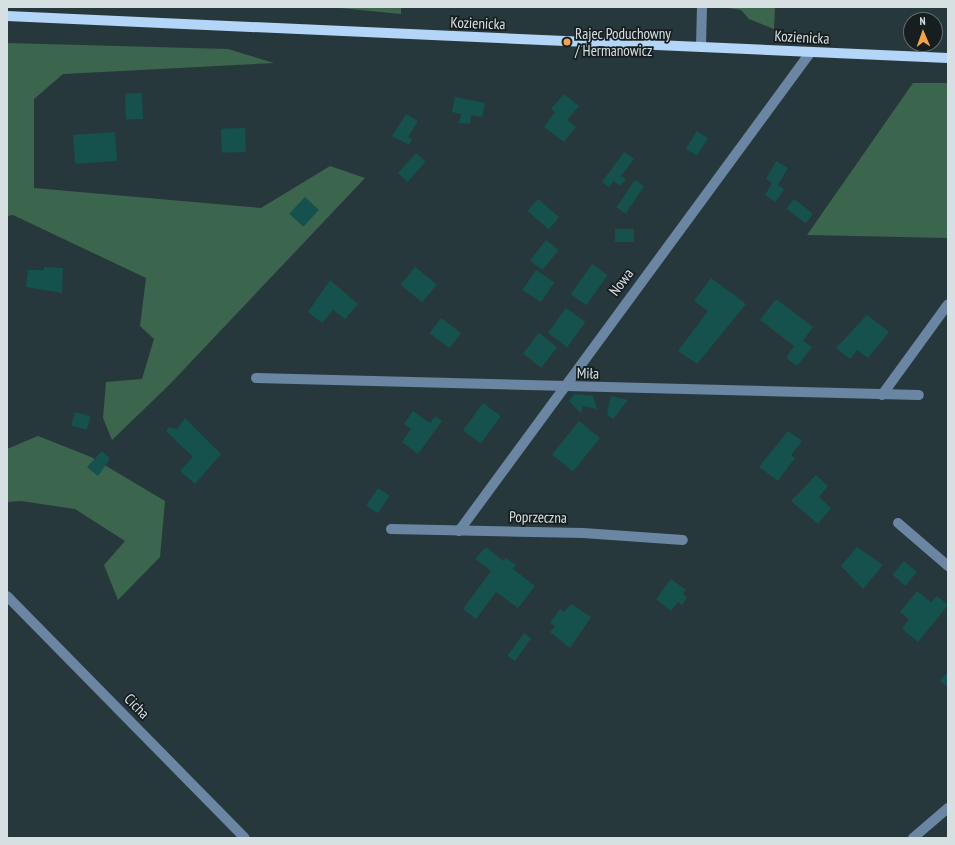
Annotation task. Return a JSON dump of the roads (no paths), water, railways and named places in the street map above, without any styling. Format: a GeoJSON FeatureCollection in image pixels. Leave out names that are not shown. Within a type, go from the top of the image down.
{"type":"FeatureCollection","features":[{"type":"Feature","properties":{"kind":"main road","name":"Kozienicka"},"geometry":{"type":"LineString","coordinates":[[7,16],[948,58]]}},
{"type":"Feature","properties":{"kind":"street"},"geometry":{"type":"LineString","coordinates":[[701,47],[702,7]]}},
{"type":"Feature","properties":{"kind":"street","name":"Nowa"},"geometry":{"type":"LineString","coordinates":[[459,531],[562,387],[810,53]]}},
{"type":"Feature","properties":{"kind":"street"},"geometry":{"type":"LineString","coordinates":[[882,395],[948,304]]}},
{"type":"Feature","properties":{"kind":"street","name":"Miła"},"geometry":{"type":"LineString","coordinates":[[256,378],[919,395]]}},
{"type":"Feature","properties":{"kind":"street"},"geometry":{"type":"LineString","coordinates":[[898,523],[948,566]]}},
{"type":"Feature","properties":{"kind":"street","name":"Poprzeczna"},"geometry":{"type":"LineString","coordinates":[[391,529],[683,540]]}},
{"type":"Feature","properties":{"kind":"street","name":"Cicha"},"geometry":{"type":"LineString","coordinates":[[7,596],[245,838]]}},
{"type":"Feature","properties":{"kind":"street"},"geometry":{"type":"LineString","coordinates":[[914,838],[948,808]]}},
{"type":"Feature","properties":{"kind":"place","name":"Rajec Poduchowny / Hermanowicz"},"geometry":{"type":"Point","coordinates":[567,42]}}]}
